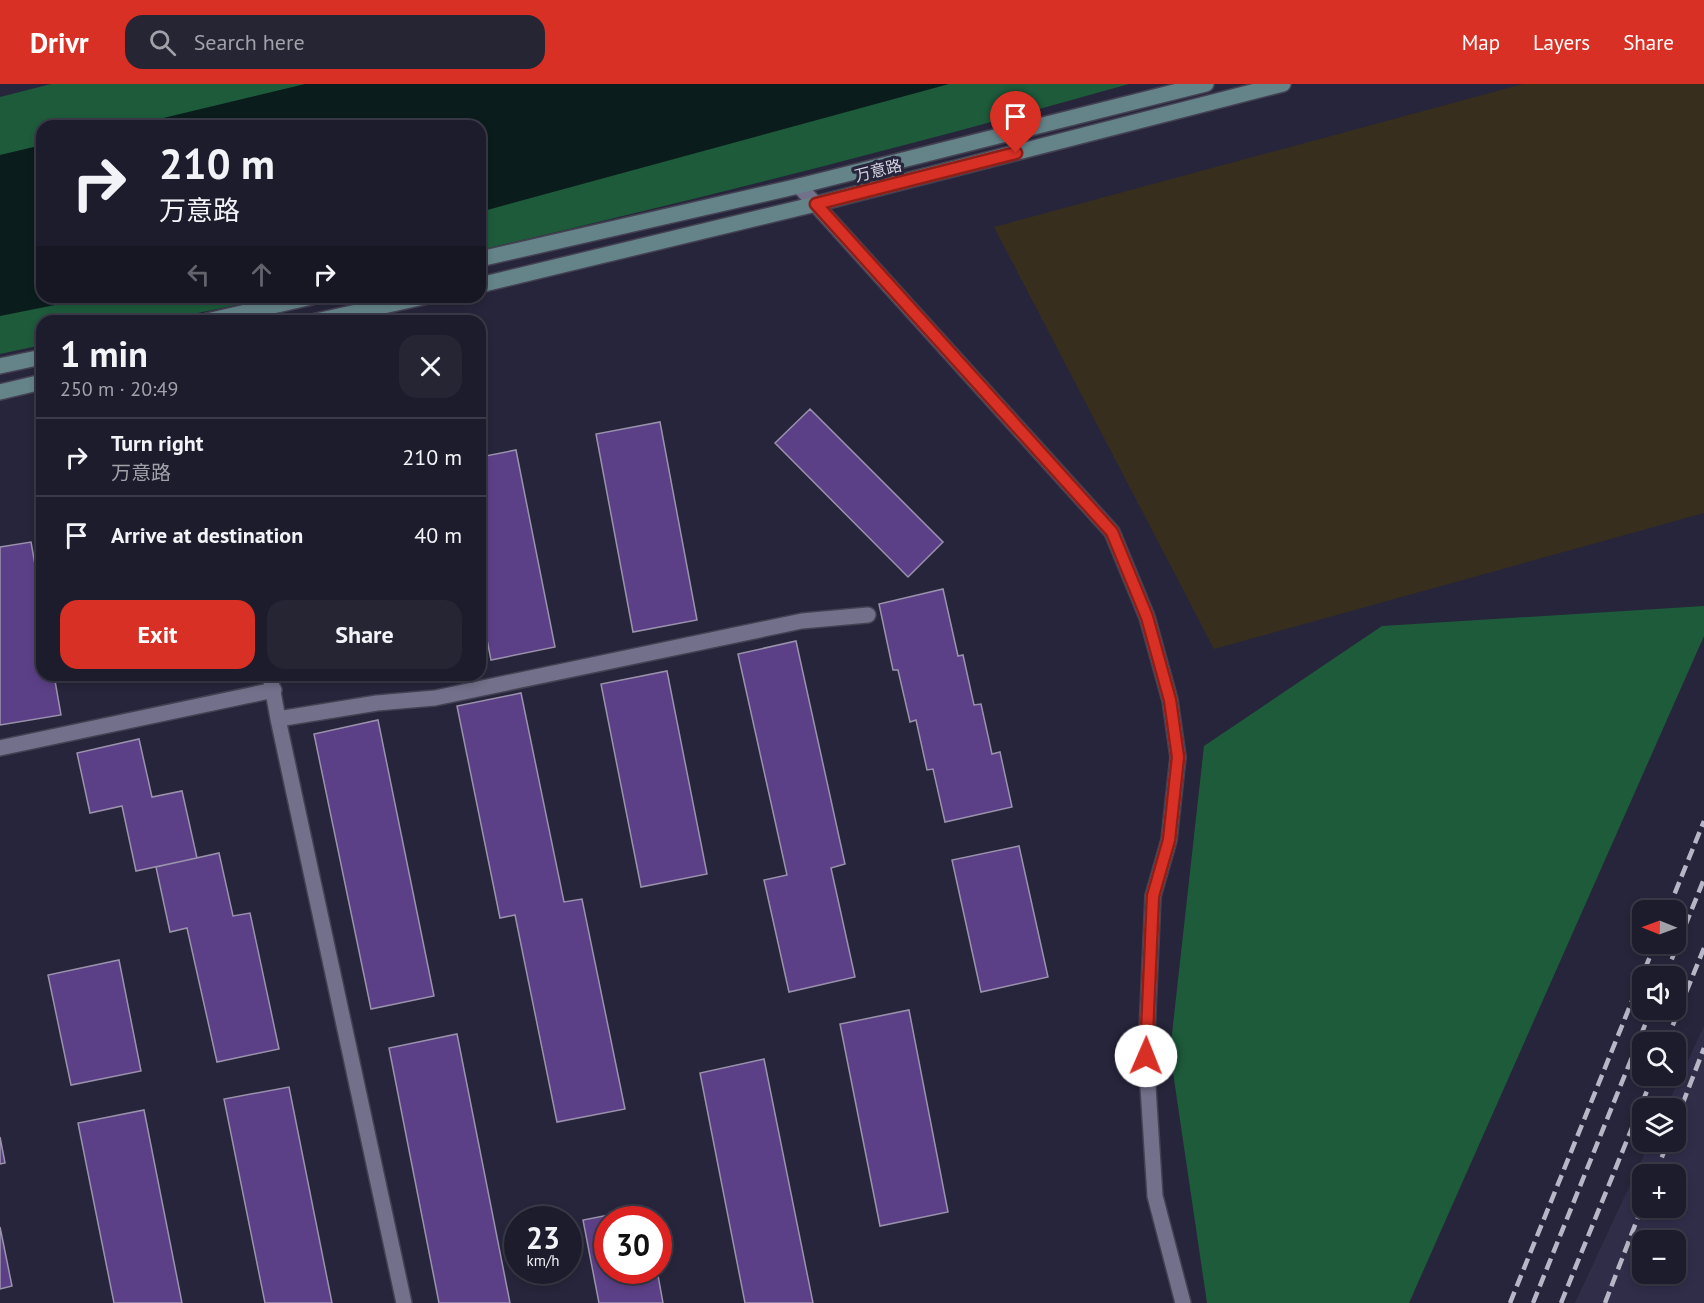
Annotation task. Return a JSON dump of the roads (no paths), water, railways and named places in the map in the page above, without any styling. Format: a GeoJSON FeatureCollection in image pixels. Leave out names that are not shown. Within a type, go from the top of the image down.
{"type":"FeatureCollection","features":[{"type":"Feature","properties":{"kind":"street","name":"万意路"},"geometry":{"type":"LineString","coordinates":[[486,258],[799,186],[1206,84]]}},
{"type":"Feature","properties":{"kind":"street","name":"万意路"},"geometry":{"type":"LineString","coordinates":[[486,284],[816,204],[1283,84]]}},
{"type":"Feature","properties":{"kind":"street"},"geometry":{"type":"LineString","coordinates":[[799,186],[1112,532],[1147,617],[1170,700],[1178,757],[1169,840],[1153,896],[1146,1056],[1155,1196],[1183,1303]]}},
{"type":"Feature","properties":{"kind":"street"},"geometry":{"type":"LineString","coordinates":[[240,315],[288,303]]}},
{"type":"Feature","properties":{"kind":"street"},"geometry":{"type":"LineString","coordinates":[[343,315],[397,303]]}},
{"type":"Feature","properties":{"kind":"street"},"geometry":{"type":"LineString","coordinates":[[0,366],[36,358]]}},
{"type":"Feature","properties":{"kind":"street"},"geometry":{"type":"LineString","coordinates":[[0,392],[36,383]]}},
{"type":"Feature","properties":{"kind":"street"},"geometry":{"type":"LineString","coordinates":[[278,719],[377,703],[435,698],[802,621],[868,615]]}},
{"type":"Feature","properties":{"kind":"street"},"geometry":{"type":"LineString","coordinates":[[0,748],[272,682],[278,719],[405,1303]]}},
{"type":"Feature","properties":{"kind":"railway"},"geometry":{"type":"LineString","coordinates":[[1672,900],[1704,821]]}},
{"type":"Feature","properties":{"kind":"railway"},"geometry":{"type":"LineString","coordinates":[[1669,966],[1704,879]]}},
{"type":"Feature","properties":{"kind":"railway"},"geometry":{"type":"LineString","coordinates":[[1670,1032],[1704,948]]}},
{"type":"Feature","properties":{"kind":"railway"},"geometry":{"type":"LineString","coordinates":[[1510,1303],[1651,954]]}},
{"type":"Feature","properties":{"kind":"railway"},"geometry":{"type":"LineString","coordinates":[[1533,1303],[1647,1020]]}},
{"type":"Feature","properties":{"kind":"railway"},"geometry":{"type":"LineString","coordinates":[[1685,1098],[1704,1048]]}},
{"type":"Feature","properties":{"kind":"railway"},"geometry":{"type":"LineString","coordinates":[[1561,1303],[1649,1086]]}},
{"type":"Feature","properties":{"kind":"railway"},"geometry":{"type":"LineString","coordinates":[[1659,1164],[1664,1152]]}},
{"type":"Feature","properties":{"kind":"railway"},"geometry":{"type":"LineString","coordinates":[[1605,1303],[1638,1218]]}}]}
